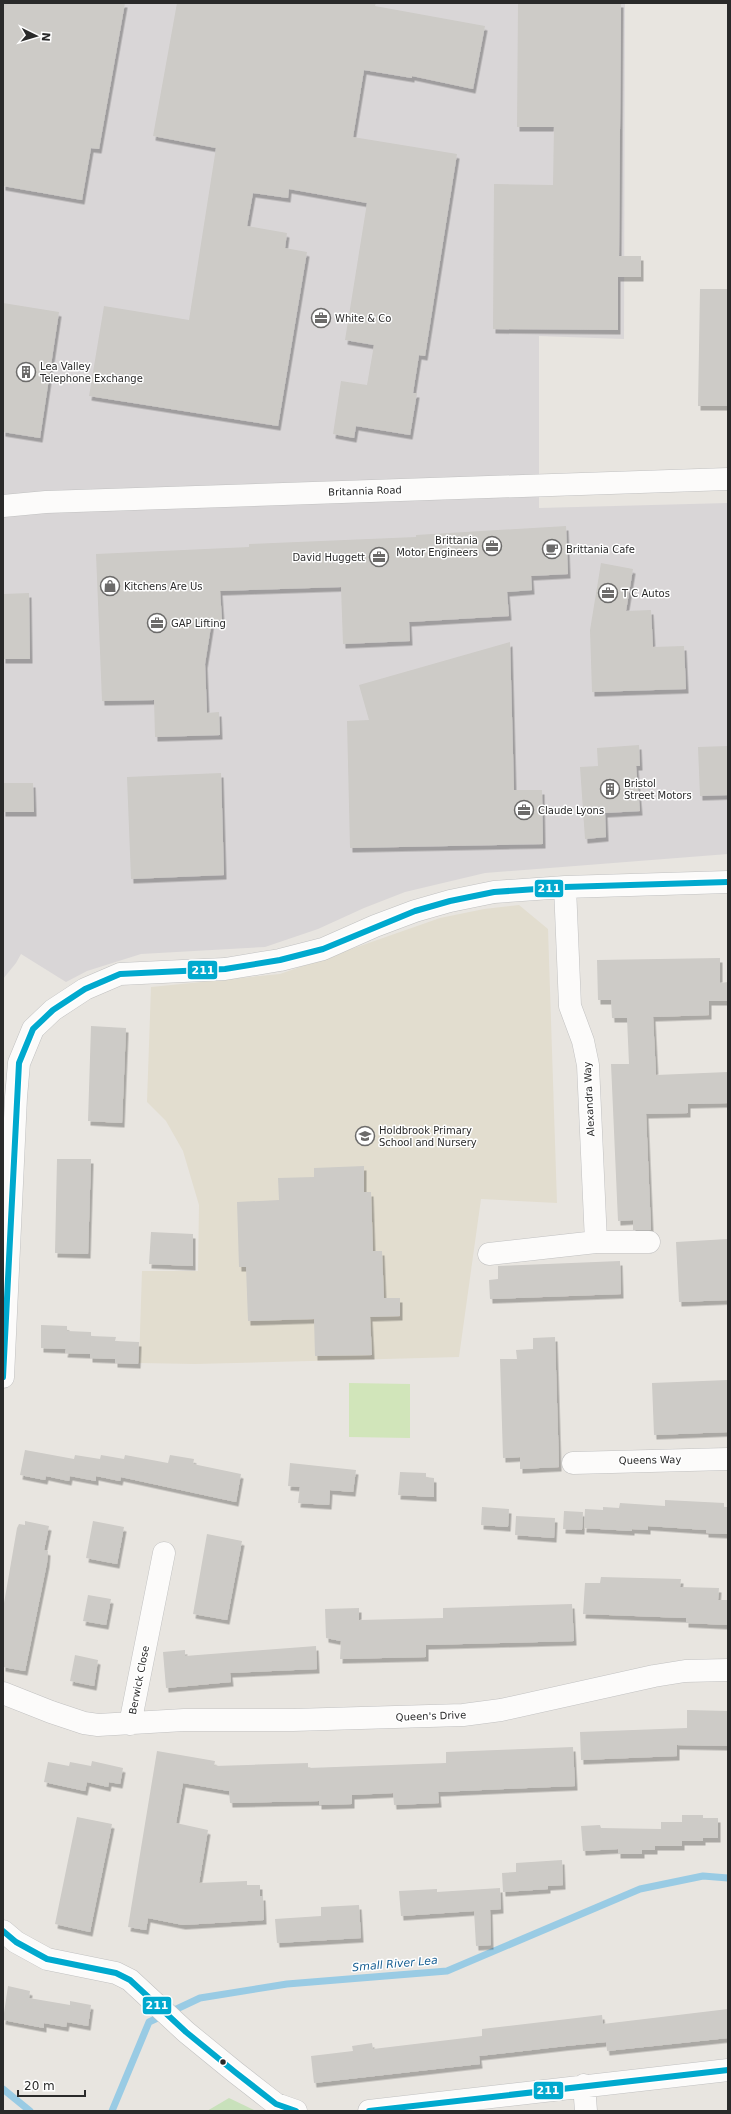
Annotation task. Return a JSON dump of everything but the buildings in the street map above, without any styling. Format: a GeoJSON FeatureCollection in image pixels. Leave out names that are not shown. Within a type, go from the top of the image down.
{"type":"FeatureCollection","features":[{"type":"Feature","properties":{"kind":"street","name":"Britannia Road"},"geometry":{"type":"LineString","coordinates":[[3,506],[54,502],[587,482],[728,479]]}},
{"type":"Feature","properties":{"kind":"street"},"geometry":{"type":"LineString","coordinates":[[3,1377],[15,1105],[19,1062],[33,1029],[53,1010],[85,989],[120,974],[225,969],[280,960],[323,950],[375,926],[450,901],[494,892],[565,887],[728,882]]}},
{"type":"Feature","properties":{"kind":"street","name":"Alexandra Way"},"geometry":{"type":"LineString","coordinates":[[565,887],[570,1006],[583,1041],[588,1065],[596,1242]]}},
{"type":"Feature","properties":{"kind":"street"},"geometry":{"type":"LineString","coordinates":[[489,1254],[596,1242],[649,1242]]}},
{"type":"Feature","properties":{"kind":"street","name":"Queens Way"},"geometry":{"type":"LineString","coordinates":[[573,1463],[728,1459]]}},
{"type":"Feature","properties":{"kind":"street","name":"Berwick Close"},"geometry":{"type":"LineString","coordinates":[[3,1693],[84,1722],[98,1725],[130,1724],[164,1553]]}},
{"type":"Feature","properties":{"kind":"street","name":"Queen's Drive"},"geometry":{"type":"LineString","coordinates":[[130,1724],[184,1720],[293,1720],[481,1714],[654,1676],[685,1671],[728,1670]]}},
{"type":"Feature","properties":{"kind":"street"},"geometry":{"type":"LineString","coordinates":[[3,1931],[37,1955],[47,1959],[116,1973],[130,1980],[186,2032],[276,2104],[296,2111]]}},
{"type":"Feature","properties":{"kind":"street"},"geometry":{"type":"LineString","coordinates":[[369,2111],[728,2070]]}},
{"type":"Feature","properties":{"kind":"street"},"geometry":{"type":"LineString","coordinates":[[584,2086],[586,2111]]}},
{"type":"Feature","properties":{"kind":"shaded area"},"geometry":{"type":"Polygon","coordinates":[[[3,3],[625,3],[624,339],[539,336],[539,508],[728,503],[728,854],[485,873],[405,892],[364,908],[318,929],[265,947],[141,954],[87,971],[66,982],[21,954],[16,963],[3,979],[3,3]]]}},
{"type":"Feature","properties":{"kind":"shaded area","name":"Holdbrook Primary School and Nursery"},"geometry":{"type":"Polygon","coordinates":[[[519,905],[548,929],[557,1203],[481,1199],[459,1357],[195,1364],[139,1363],[142,1271],[198,1271],[199,1205],[183,1151],[166,1121],[147,1102],[151,987],[280,974],[440,918],[484,909],[519,905]]]}},
{"type":"Feature","properties":{"kind":"green space"},"geometry":{"type":"Polygon","coordinates":[[[349,1383],[410,1384],[410,1438],[349,1437],[349,1383]]]}},
{"type":"Feature","properties":{"kind":"green space"},"geometry":{"type":"Polygon","coordinates":[[[229,2098],[256,2111],[207,2111],[229,2098]]]}},
{"type":"Feature","properties":{"kind":"waterway","name":"Small River Lea"},"geometry":{"type":"LineString","coordinates":[[112,2111],[149,2022],[200,1998],[287,1984],[447,1971],[640,1889],[703,1876],[728,1878]]}},
{"type":"Feature","properties":{"kind":"waterway","name":"Small River Lea"},"geometry":{"type":"LineString","coordinates":[[3,2089],[30,2111]]}},
{"type":"Feature","properties":{"kind":"transit line","name":"211"},"geometry":{"type":"LineString","coordinates":[[3,1377],[19,1063],[33,1029],[53,1010],[85,989],[120,974],[225,969],[280,960],[323,949],[415,911],[450,901],[494,892],[565,887],[728,882]]}},
{"type":"Feature","properties":{"kind":"transit line","name":"211"},"geometry":{"type":"LineString","coordinates":[[3,1931],[16,1942],[47,1959],[116,1973],[130,1980],[186,2032],[235,2072],[276,2104],[296,2111]]}},
{"type":"Feature","properties":{"kind":"transit line","name":"211"},"geometry":{"type":"LineString","coordinates":[[369,2111],[728,2070]]}},
{"type":"Feature","properties":{"kind":"place","name":"White & Co"},"geometry":{"type":"Point","coordinates":[321,318]}},
{"type":"Feature","properties":{"kind":"place","name":"Lea Valley Telephone Exchange"},"geometry":{"type":"Point","coordinates":[26,372]}},
{"type":"Feature","properties":{"kind":"place","name":"Brittania Motor Engineers"},"geometry":{"type":"Point","coordinates":[492,546]}},
{"type":"Feature","properties":{"kind":"place","name":"Brittania Cafe"},"geometry":{"type":"Point","coordinates":[552,549]}},
{"type":"Feature","properties":{"kind":"place","name":"David Huggett"},"geometry":{"type":"Point","coordinates":[379,557]}},
{"type":"Feature","properties":{"kind":"place","name":"Kitchens Are Us"},"geometry":{"type":"Point","coordinates":[110,586]}},
{"type":"Feature","properties":{"kind":"place","name":"T C Autos"},"geometry":{"type":"Point","coordinates":[608,593]}},
{"type":"Feature","properties":{"kind":"place","name":"GAP Lifting"},"geometry":{"type":"Point","coordinates":[157,623]}},
{"type":"Feature","properties":{"kind":"place","name":"Bristol Street Motors"},"geometry":{"type":"Point","coordinates":[610,789]}},
{"type":"Feature","properties":{"kind":"place","name":"Claude Lyons"},"geometry":{"type":"Point","coordinates":[524,810]}},
{"type":"Feature","properties":{"kind":"place","name":"Holdbrook Primary School and Nursery"},"geometry":{"type":"Point","coordinates":[365,1136]}}]}
